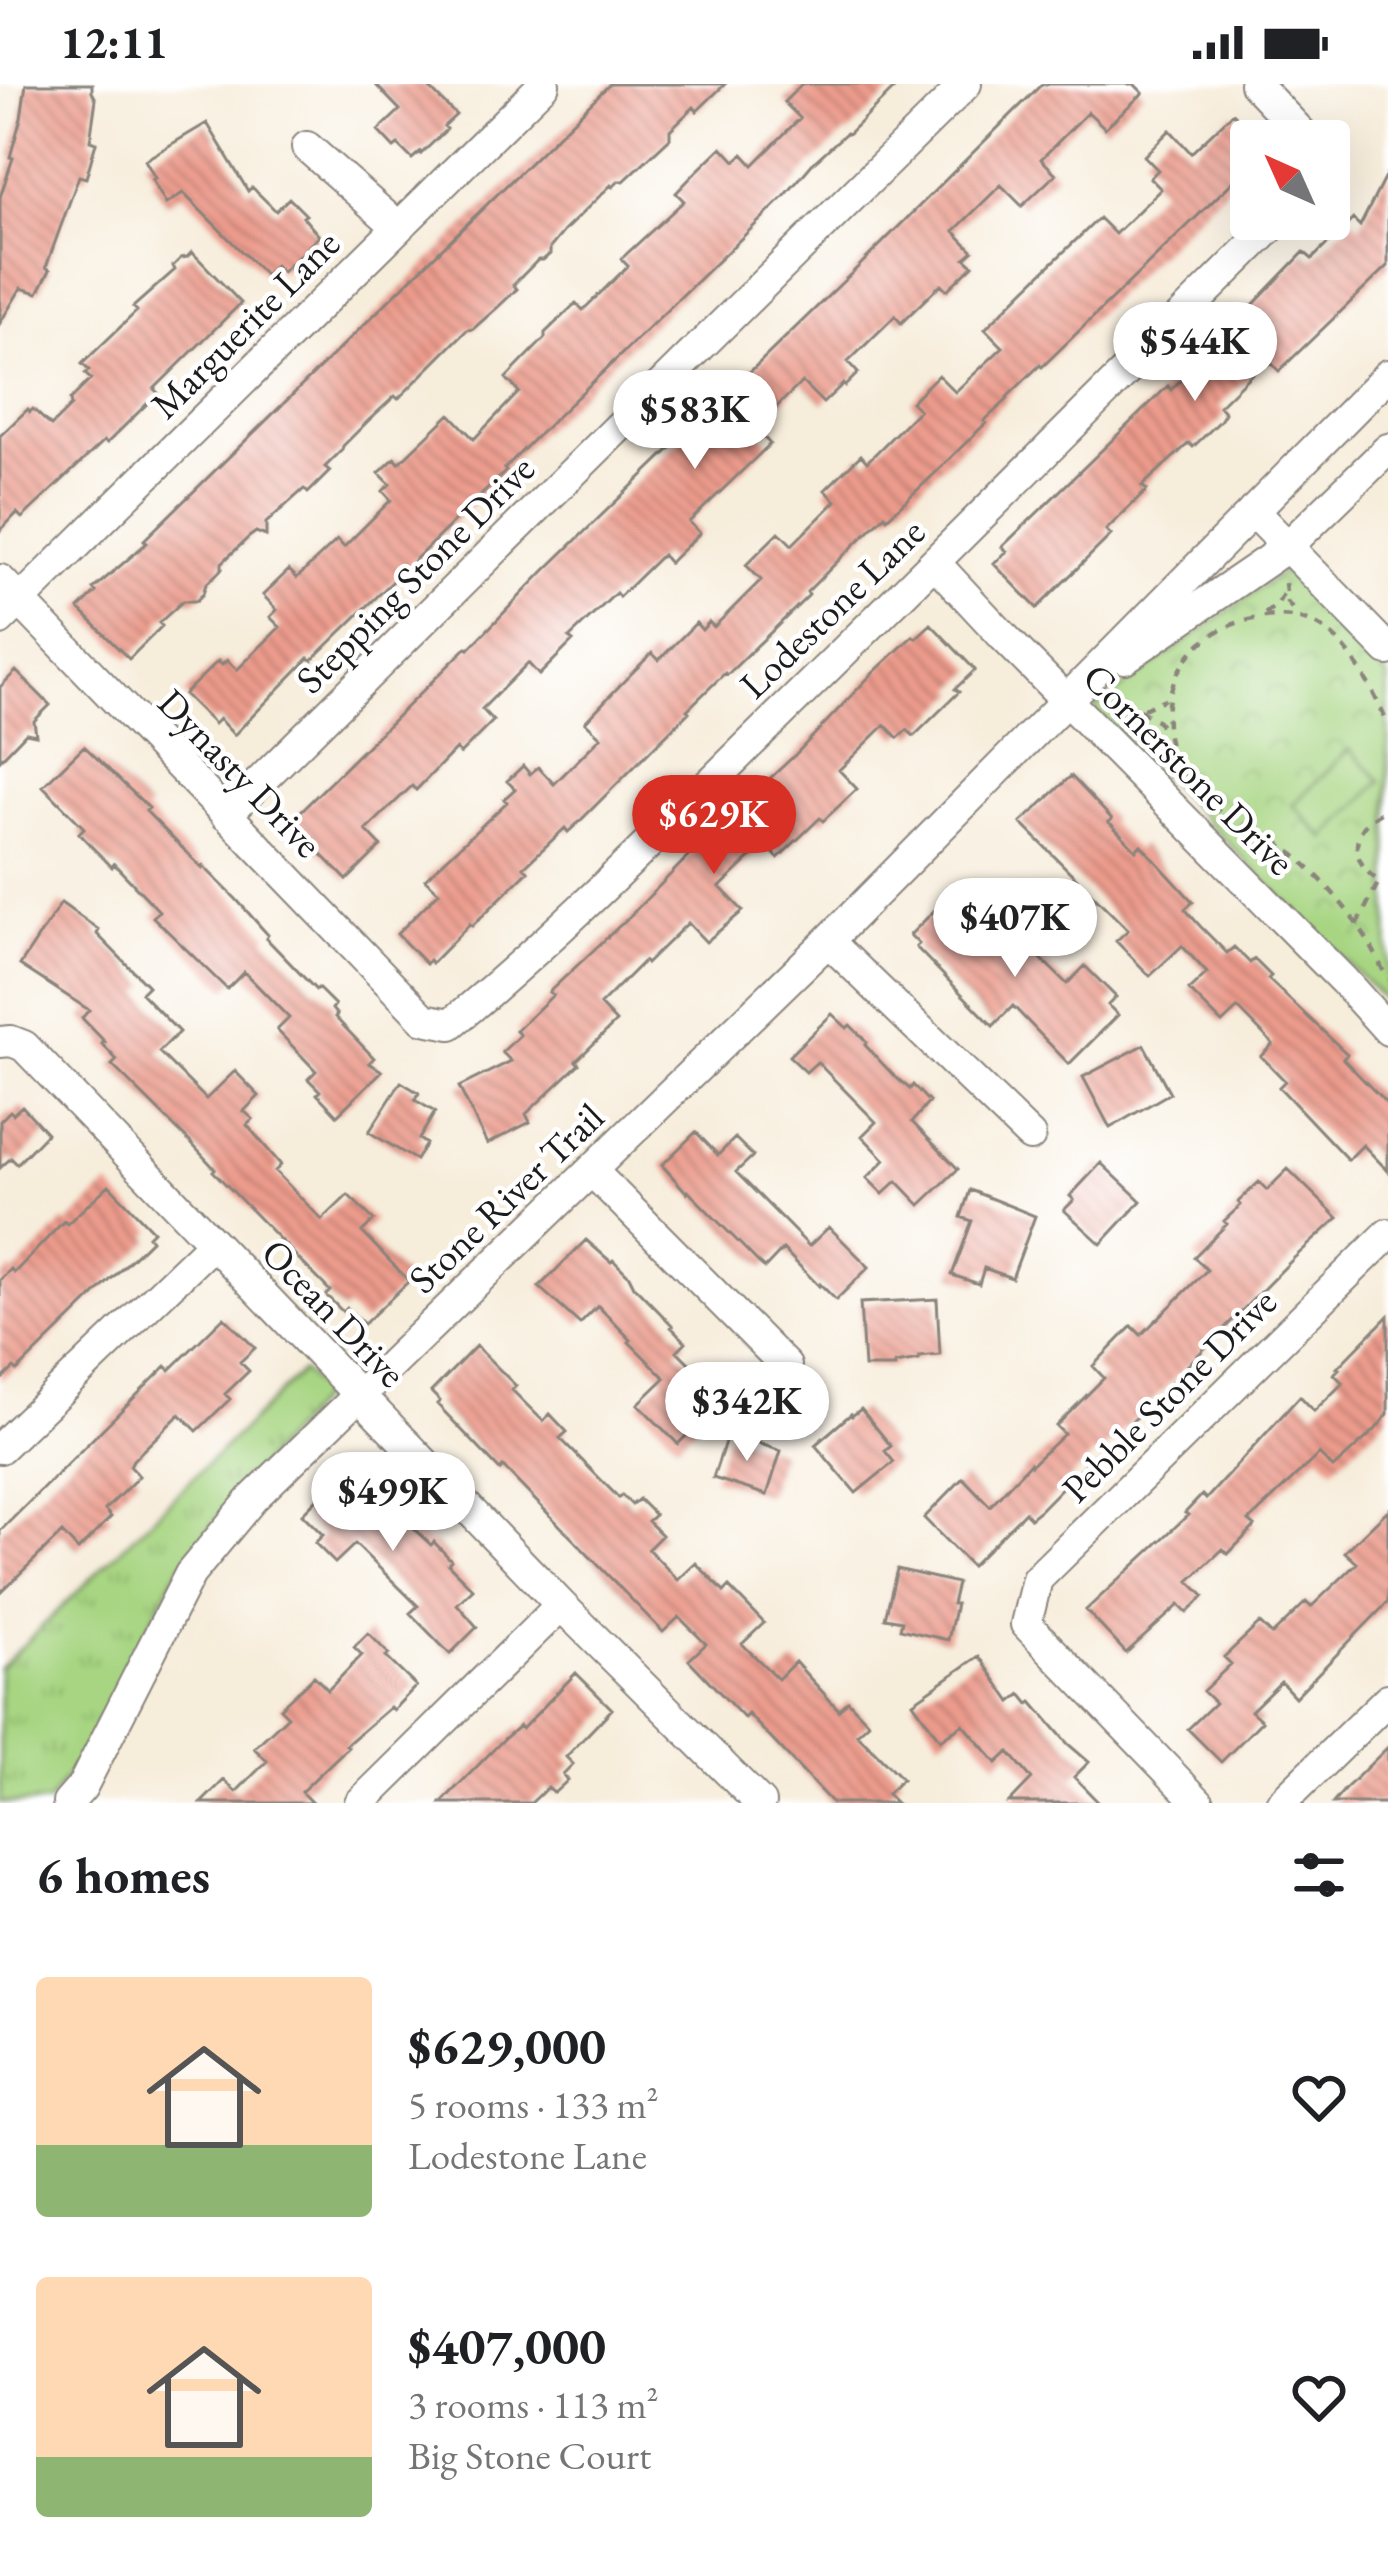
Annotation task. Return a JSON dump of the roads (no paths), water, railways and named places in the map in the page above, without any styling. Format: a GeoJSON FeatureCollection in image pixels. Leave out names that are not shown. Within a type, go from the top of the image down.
{"type":"FeatureCollection","features":[{"type":"Feature","properties":{"kind":"street","name":"Marguerite Lane"},"geometry":{"type":"LineString","coordinates":[[6,600],[544,84]]}},
{"type":"Feature","properties":{"kind":"street","name":"Stepping Stone Drive"},"geometry":{"type":"LineString","coordinates":[[226,815],[966,84]]}},
{"type":"Feature","properties":{"kind":"street"},"geometry":{"type":"LineString","coordinates":[[1255,84],[1290,120]]}},
{"type":"Feature","properties":{"kind":"street"},"geometry":{"type":"LineString","coordinates":[[307,148],[398,227]]}},
{"type":"Feature","properties":{"kind":"street","name":"Lodestone Lane"},"geometry":{"type":"LineString","coordinates":[[424,1019],[451,1024],[508,977],[1258,240]]}},
{"type":"Feature","properties":{"kind":"street","name":"Stone River Trail"},"geometry":{"type":"LineString","coordinates":[[68,1803],[82,1786],[190,1574],[253,1498],[828,940],[1388,375]]}},
{"type":"Feature","properties":{"kind":"street","name":"Stone River Trail"},"geometry":{"type":"LineString","coordinates":[[1066,699],[1287,547],[1388,449]]}},
{"type":"Feature","properties":{"kind":"street"},"geometry":{"type":"LineString","coordinates":[[1253,512],[1388,650]]}},
{"type":"Feature","properties":{"kind":"street","name":"Cornerstone Drive"},"geometry":{"type":"LineString","coordinates":[[934,563],[1388,1030]]}},
{"type":"Feature","properties":{"kind":"street","name":"Dynasty Drive"},"geometry":{"type":"LineString","coordinates":[[6,600],[226,815],[424,1019]]}},
{"type":"Feature","properties":{"kind":"street"},"geometry":{"type":"LineString","coordinates":[[828,940],[1030,1136]]}},
{"type":"Feature","properties":{"kind":"street","name":"Ocean Drive"},"geometry":{"type":"LineString","coordinates":[[0,1042],[24,1046],[562,1605],[760,1803]]}},
{"type":"Feature","properties":{"kind":"street"},"geometry":{"type":"LineString","coordinates":[[592,1171],[786,1366]]}},
{"type":"Feature","properties":{"kind":"street","name":"Pebble Stone Drive"},"geometry":{"type":"LineString","coordinates":[[1199,1803],[1026,1624],[1037,1579],[1388,1234]]}},
{"type":"Feature","properties":{"kind":"street"},"geometry":{"type":"LineString","coordinates":[[0,1448],[212,1244]]}},
{"type":"Feature","properties":{"kind":"street"},"geometry":{"type":"LineString","coordinates":[[360,1803],[562,1605]]}},
{"type":"Feature","properties":{"kind":"street"},"geometry":{"type":"LineString","coordinates":[[1281,1803],[1388,1699]]}}]}
